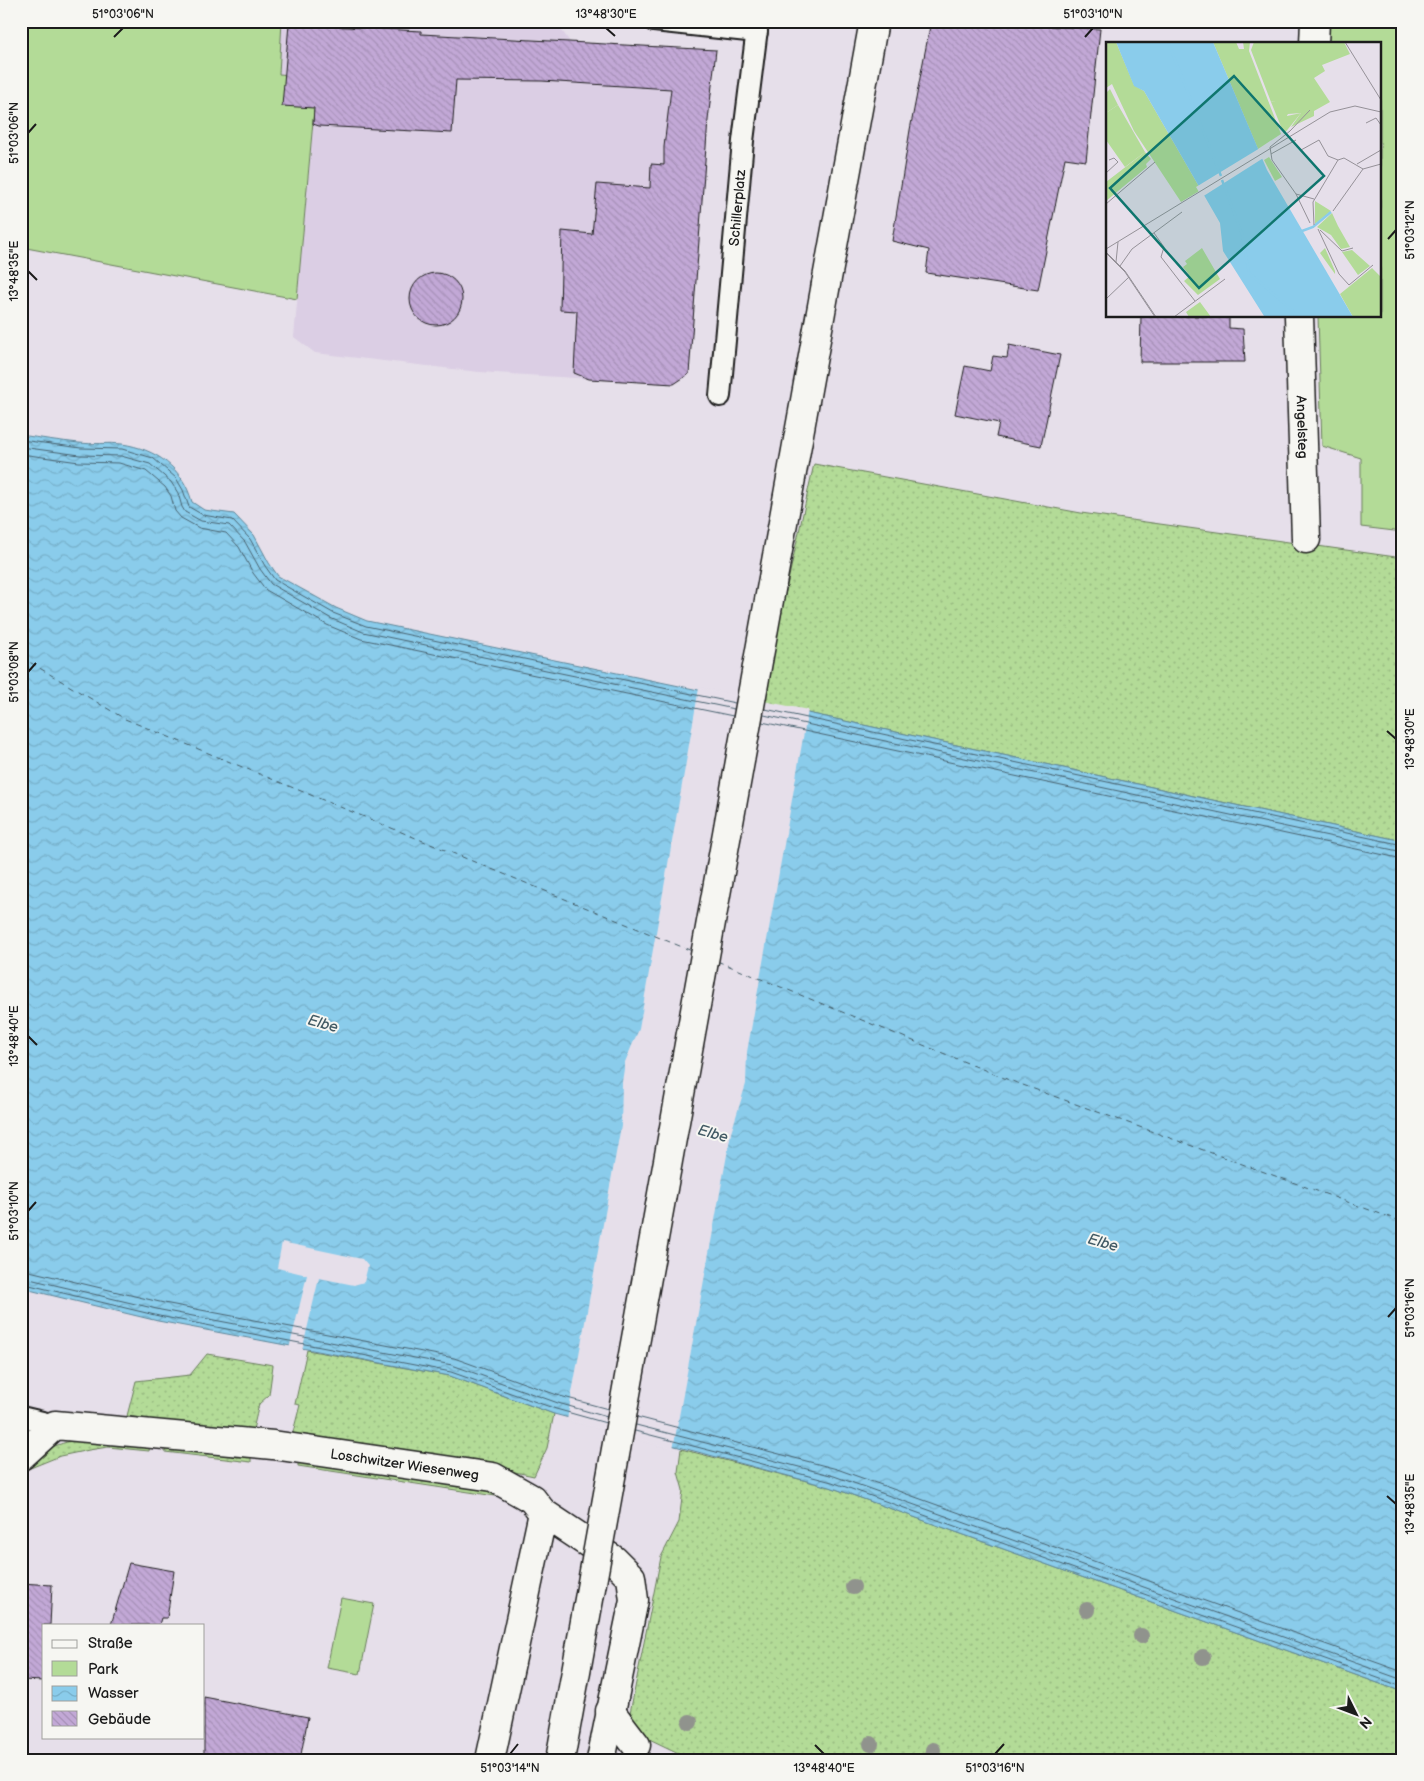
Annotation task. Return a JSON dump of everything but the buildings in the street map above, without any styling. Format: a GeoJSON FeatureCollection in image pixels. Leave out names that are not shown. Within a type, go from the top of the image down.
{"type":"FeatureCollection","features":[{"type":"Feature","properties":{"kind":"main road"},"geometry":{"type":"LineString","coordinates":[[560,1760],[874,21]]}},
{"type":"Feature","properties":{"kind":"main road"},"geometry":{"type":"LineString","coordinates":[[1314,42],[1315,21]]}},
{"type":"Feature","properties":{"kind":"main road","name":"Angelsteg"},"geometry":{"type":"LineString","coordinates":[[1299,318],[1306,539]]}},
{"type":"Feature","properties":{"kind":"main road"},"geometry":{"type":"LineString","coordinates":[[21,1456],[55,1425]]}},
{"type":"Feature","properties":{"kind":"main road","name":"Loschwitzer Wiesenweg"},"geometry":{"type":"LineString","coordinates":[[55,1425],[273,1445],[493,1477],[532,1499],[543,1513],[614,1560],[630,1577],[634,1600],[601,1760]]}},
{"type":"Feature","properties":{"kind":"main road"},"geometry":{"type":"LineString","coordinates":[[490,1760],[543,1513]]}},
{"type":"Feature","properties":{"kind":"main road"},"geometry":{"type":"LineString","coordinates":[[610,1711],[636,1745]]}},
{"type":"Feature","properties":{"kind":"lane"},"geometry":{"type":"LineString","coordinates":[[654,21],[758,27]]}},
{"type":"Feature","properties":{"kind":"lane","name":"Schillerplatz"},"geometry":{"type":"LineString","coordinates":[[720,396],[743,141],[758,27]]}},
{"type":"Feature","properties":{"kind":"lane"},"geometry":{"type":"LineString","coordinates":[[21,1417],[55,1425]]}},
{"type":"Feature","properties":{"kind":"shaded area"},"geometry":{"type":"Polygon","coordinates":[[[279,21],[555,21],[570,42],[716,50],[689,374],[674,384],[479,372],[315,353],[294,337],[317,78],[279,74],[282,22],[279,21]]]}},
{"type":"Feature","properties":{"kind":"green space"},"geometry":{"type":"Polygon","coordinates":[[[21,21],[282,21],[279,74],[317,77],[297,299],[21,247],[21,21]]]}},
{"type":"Feature","properties":{"kind":"green space"},"geometry":{"type":"Polygon","coordinates":[[[1330,21],[1403,21],[1403,532],[1361,527],[1361,458],[1322,446],[1318,318],[1382,318],[1382,42],[1328,42],[1330,21]]]}},
{"type":"Feature","properties":{"kind":"green space"},"geometry":{"type":"Polygon","coordinates":[[[814,464],[1081,513],[1403,558],[1403,841],[761,703],[814,464]]]}},
{"type":"Feature","properties":{"kind":"green space"},"geometry":{"type":"Polygon","coordinates":[[[307,1350],[450,1376],[554,1414],[547,1448],[534,1476],[414,1451],[292,1436],[300,1405],[295,1404],[307,1350]]]}},
{"type":"Feature","properties":{"kind":"green space"},"geometry":{"type":"Polygon","coordinates":[[[207,1354],[273,1365],[269,1395],[259,1404],[252,1434],[127,1416],[136,1381],[190,1375],[207,1354]]]}},
{"type":"Feature","properties":{"kind":"green space"},"geometry":{"type":"Polygon","coordinates":[[[75,1440],[150,1444],[149,1451],[108,1447],[60,1456],[23,1471],[46,1450],[75,1440]]]}},
{"type":"Feature","properties":{"kind":"green space"},"geometry":{"type":"Polygon","coordinates":[[[166,1445],[251,1456],[251,1462],[165,1452],[166,1445]]]}},
{"type":"Feature","properties":{"kind":"green space"},"geometry":{"type":"Polygon","coordinates":[[[681,1449],[830,1487],[1403,1692],[1403,1760],[693,1760],[641,1735],[628,1723],[661,1557],[679,1522],[683,1490],[678,1472],[681,1449]]]}},
{"type":"Feature","properties":{"kind":"green space"},"geometry":{"type":"Polygon","coordinates":[[[298,1460],[489,1486],[502,1497],[298,1466],[298,1460]]]}},
{"type":"Feature","properties":{"kind":"green space"},"geometry":{"type":"Polygon","coordinates":[[[341,1598],[374,1604],[360,1674],[327,1668],[341,1598]]]}},
{"type":"Feature","properties":{"kind":"water","name":"Elbe"},"geometry":{"type":"Polygon","coordinates":[[[21,435],[84,444],[122,444],[146,450],[175,470],[188,490],[192,502],[204,510],[234,514],[254,535],[278,576],[336,608],[367,621],[761,703],[1403,841],[1403,1692],[830,1487],[554,1414],[450,1376],[158,1321],[21,1288],[21,435]]]}},
{"type":"Feature","properties":{"kind":"pier"},"geometry":{"type":"Polygon","coordinates":[[[699,688],[808,710],[747,1052],[746,1084],[731,1133],[673,1449],[567,1420],[621,1126],[622,1082],[625,1062],[639,1029],[699,688]]]}},
{"type":"Feature","properties":{"kind":"pier"},"geometry":{"type":"Polygon","coordinates":[[[282,1242],[362,1259],[368,1266],[364,1282],[354,1285],[319,1278],[302,1351],[289,1349],[307,1275],[277,1268],[282,1242]]]}},
{"type":"Feature","properties":{"kind":"ferry route"},"geometry":{"type":"LineString","coordinates":[[21,657],[125,719],[692,951]]}},
{"type":"Feature","properties":{"kind":"ferry route"},"geometry":{"type":"LineString","coordinates":[[717,961],[1009,1080],[1403,1222]]}}]}
